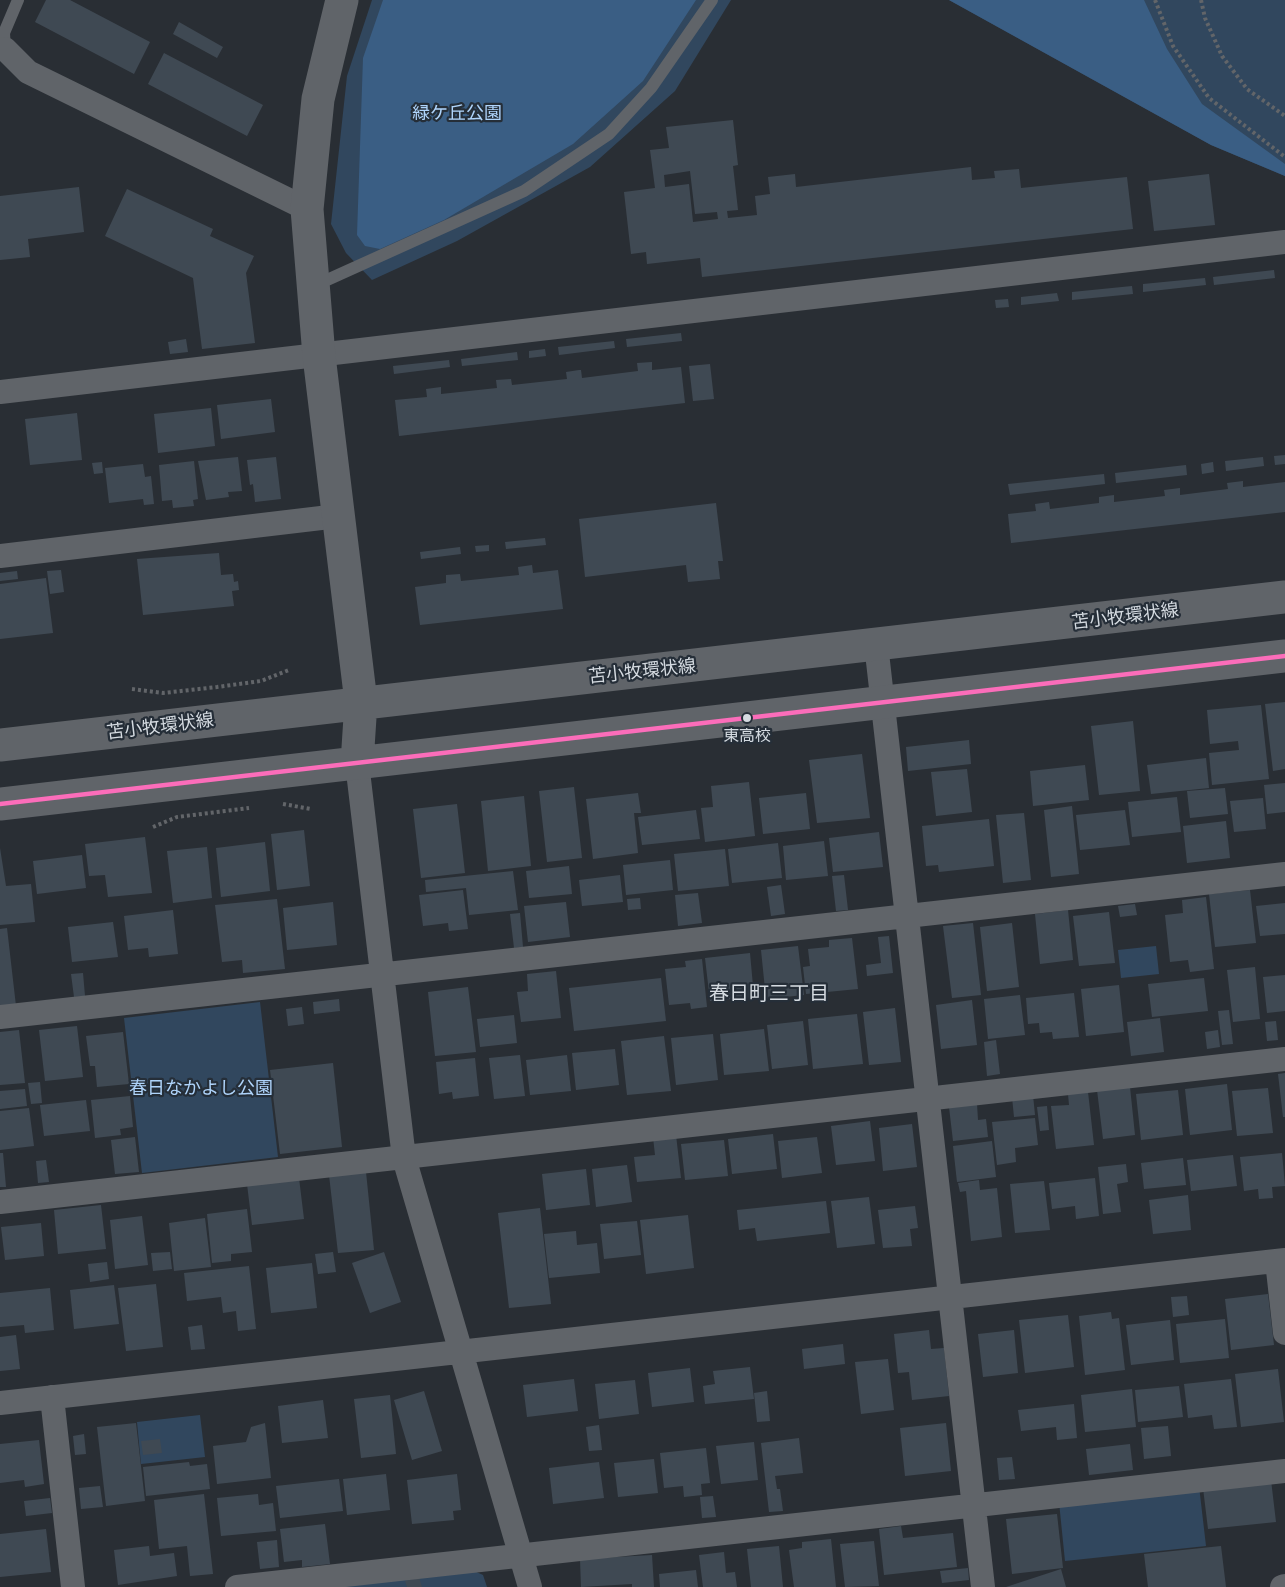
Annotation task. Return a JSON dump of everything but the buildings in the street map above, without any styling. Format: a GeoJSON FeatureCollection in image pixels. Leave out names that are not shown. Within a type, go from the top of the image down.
{"type":"FeatureCollection","features":[{"type":"Feature","properties":{"kind":"main road"},"geometry":{"type":"LineString","coordinates":[[342,0],[318,99],[307,209],[319,356],[361,702],[357,763]]}},
{"type":"Feature","properties":{"kind":"main road","name":"苫小牧環状線"},"geometry":{"type":"LineString","coordinates":[[0,745],[1285,597]]}},
{"type":"Feature","properties":{"kind":"main road"},"geometry":{"type":"LineString","coordinates":[[0,804],[1285,656]]}},
{"type":"Feature","properties":{"kind":"street"},"geometry":{"type":"LineString","coordinates":[[2,47],[28,72],[307,209]]}},
{"type":"Feature","properties":{"kind":"street"},"geometry":{"type":"LineString","coordinates":[[0,392],[1285,242]]}},
{"type":"Feature","properties":{"kind":"street"},"geometry":{"type":"LineString","coordinates":[[0,556],[338,516]]}},
{"type":"Feature","properties":{"kind":"street"},"geometry":{"type":"LineString","coordinates":[[876,644],[983,1587]]}},
{"type":"Feature","properties":{"kind":"street"},"geometry":{"type":"LineString","coordinates":[[357,763],[404,1158],[530,1587]]}},
{"type":"Feature","properties":{"kind":"street"},"geometry":{"type":"LineString","coordinates":[[0,1017],[1285,874]]}},
{"type":"Feature","properties":{"kind":"street"},"geometry":{"type":"LineString","coordinates":[[0,1202],[1285,1059]]}},
{"type":"Feature","properties":{"kind":"street"},"geometry":{"type":"LineString","coordinates":[[0,1403],[1281,1260],[1285,1333]]}},
{"type":"Feature","properties":{"kind":"street"},"geometry":{"type":"LineString","coordinates":[[52,1397],[73,1587]]}},
{"type":"Feature","properties":{"kind":"street"},"geometry":{"type":"LineString","coordinates":[[237,1587],[306,1583],[521,1556],[1285,1471]]}},
{"type":"Feature","properties":{"kind":"lane"},"geometry":{"type":"LineString","coordinates":[[2,47],[4,33],[18,0]]}},
{"type":"Feature","properties":{"kind":"lane"},"geometry":{"type":"LineString","coordinates":[[313,286],[524,191],[609,134],[651,88],[712,0]]}},
{"type":"Feature","properties":{"kind":"path"},"geometry":{"type":"LineString","coordinates":[[1155,0],[1173,46],[1209,98],[1285,157]]}},
{"type":"Feature","properties":{"kind":"path"},"geometry":{"type":"LineString","coordinates":[[1201,0],[1204,18],[1222,56],[1247,89],[1285,116]]}},
{"type":"Feature","properties":{"kind":"path"},"geometry":{"type":"LineString","coordinates":[[132,689],[163,693],[261,681],[289,670]]}},
{"type":"Feature","properties":{"kind":"path"},"geometry":{"type":"LineString","coordinates":[[284,804],[311,809]]}},
{"type":"Feature","properties":{"kind":"path"},"geometry":{"type":"LineString","coordinates":[[153,827],[177,817],[232,810]]}},
{"type":"Feature","properties":{"kind":"green space","name":"緑ケ丘公園"},"geometry":{"type":"Polygon","coordinates":[[[372,0],[731,0],[675,91],[590,167],[457,241],[372,280],[346,253],[331,224],[347,76],[372,0]]]}},
{"type":"Feature","properties":{"kind":"green space","name":"緑ケ丘公園"},"geometry":{"type":"Polygon","coordinates":[[[383,0],[696,0],[643,81],[573,144],[444,220],[380,249],[365,246],[357,235],[363,58],[383,0]]]}},
{"type":"Feature","properties":{"kind":"green space"},"geometry":{"type":"Polygon","coordinates":[[[949,0],[1285,0],[1285,176],[1211,145],[949,0]]]}},
{"type":"Feature","properties":{"kind":"green space"},"geometry":{"type":"Polygon","coordinates":[[[949,0],[1144,0],[1167,49],[1202,104],[1285,164],[1285,176],[1211,145],[949,0]]]}},
{"type":"Feature","properties":{"kind":"green space"},"geometry":{"type":"Polygon","coordinates":[[[1156,946],[1159,974],[1121,978],[1118,950],[1156,946]]]}},
{"type":"Feature","properties":{"kind":"green space","name":"春日なかよし公園"},"geometry":{"type":"Polygon","coordinates":[[[260,1002],[278,1157],[142,1173],[124,1018],[260,1002]]]}},
{"type":"Feature","properties":{"kind":"green space"},"geometry":{"type":"Polygon","coordinates":[[[200,1415],[205,1457],[141,1464],[137,1422],[200,1415]]]}},
{"type":"Feature","properties":{"kind":"green space"},"geometry":{"type":"Polygon","coordinates":[[[1199,1486],[1206,1546],[1065,1561],[1059,1502],[1199,1486]]]}},
{"type":"Feature","properties":{"kind":"green space"},"geometry":{"type":"Polygon","coordinates":[[[472,1570],[483,1575],[487,1587],[333,1587],[472,1570]]]}},
{"type":"Feature","properties":{"kind":"transit line"},"geometry":{"type":"LineString","coordinates":[[0,804],[1285,656]]}},
{"type":"Feature","properties":{"kind":"place","name":"東高校"},"geometry":{"type":"Point","coordinates":[747,718]}},
{"type":"Feature","properties":{"kind":"district","name":"春日町三丁目"},"geometry":{"type":"Point","coordinates":[769,993]}}]}
